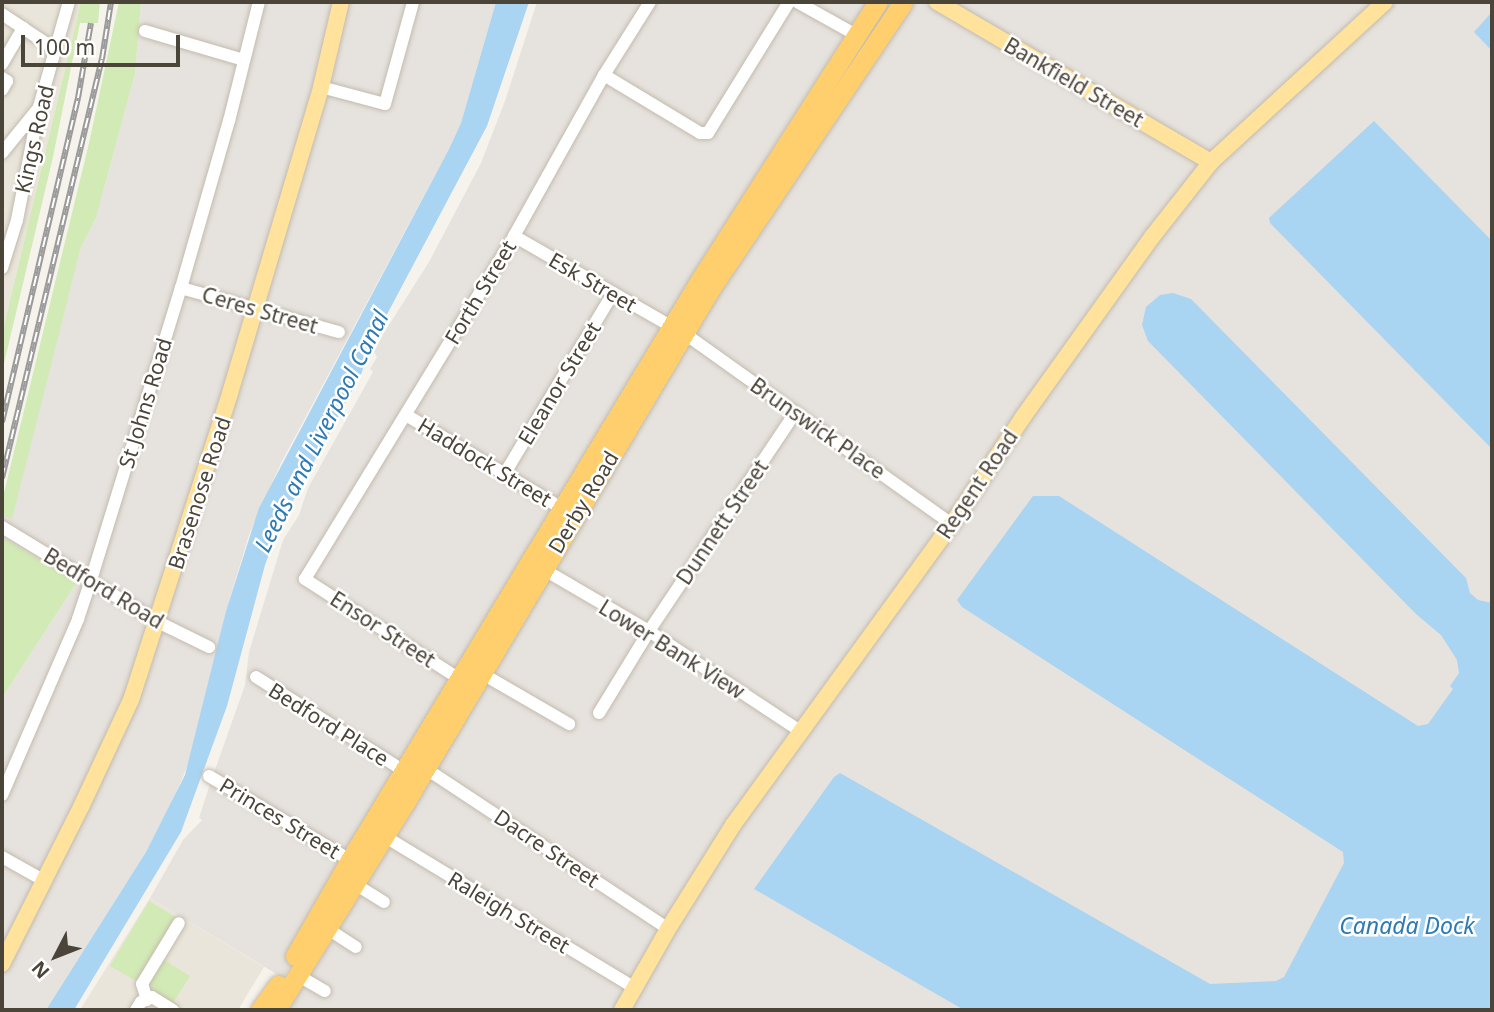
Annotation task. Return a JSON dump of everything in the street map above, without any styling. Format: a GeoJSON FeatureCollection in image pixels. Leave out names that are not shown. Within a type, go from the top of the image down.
{"type":"FeatureCollection","features":[{"type":"Feature","properties":{"kind":"highway","name":"Derby Road"},"geometry":{"type":"LineString","coordinates":[[260,1010],[283,978],[350,860],[563,509],[678,330],[878,2]]}},
{"type":"Feature","properties":{"kind":"highway"},"geometry":{"type":"LineString","coordinates":[[833,76],[850,60],[888,2]]}},
{"type":"Feature","properties":{"kind":"highway","name":"Derby Road"},"geometry":{"type":"LineString","coordinates":[[276,1010],[328,929],[543,569],[678,330],[903,2]]}},
{"type":"Feature","properties":{"kind":"main road","name":"Brasenose Road"},"geometry":{"type":"LineString","coordinates":[[2,964],[45,881],[131,700],[158,622],[321,87],[341,2]]}},
{"type":"Feature","properties":{"kind":"main road","name":"Bankfield Street"},"geometry":{"type":"LineString","coordinates":[[937,2],[1211,162]]}},
{"type":"Feature","properties":{"kind":"main road","name":"Regent Road"},"geometry":{"type":"LineString","coordinates":[[622,1010],[668,929],[733,825],[952,524],[1063,359],[1211,162],[1385,2]]}},
{"type":"Feature","properties":{"kind":"street","name":"Kings Road"},"geometry":{"type":"LineString","coordinates":[[2,268],[17,220],[39,107],[69,2]]}},
{"type":"Feature","properties":{"kind":"street","name":"St Johns Road"},"geometry":{"type":"LineString","coordinates":[[2,795],[78,619],[91,580],[181,288],[259,2]]}},
{"type":"Feature","properties":{"kind":"street"},"geometry":{"type":"LineString","coordinates":[[321,87],[385,104],[413,2]]}},
{"type":"Feature","properties":{"kind":"street","name":"Forth Street"},"geometry":{"type":"LineString","coordinates":[[305,579],[514,236],[604,75],[650,2]]}},
{"type":"Feature","properties":{"kind":"street"},"geometry":{"type":"LineString","coordinates":[[604,75],[700,133],[708,133],[789,2]]}},
{"type":"Feature","properties":{"kind":"street"},"geometry":{"type":"LineString","coordinates":[[797,2],[858,36]]}},
{"type":"Feature","properties":{"kind":"street"},"geometry":{"type":"LineString","coordinates":[[2,14],[56,50]]}},
{"type":"Feature","properties":{"kind":"street"},"geometry":{"type":"LineString","coordinates":[[2,64],[23,28]]}},
{"type":"Feature","properties":{"kind":"street"},"geometry":{"type":"LineString","coordinates":[[145,31],[244,60]]}},
{"type":"Feature","properties":{"kind":"street"},"geometry":{"type":"LineString","coordinates":[[2,153],[39,107]]}},
{"type":"Feature","properties":{"kind":"street","name":"Esk Street"},"geometry":{"type":"LineString","coordinates":[[514,236],[678,330]]}},
{"type":"Feature","properties":{"kind":"street","name":"Ceres Street"},"geometry":{"type":"LineString","coordinates":[[181,288],[339,332]]}},
{"type":"Feature","properties":{"kind":"street","name":"Eleanor Street"},"geometry":{"type":"LineString","coordinates":[[505,473],[613,293]]}},
{"type":"Feature","properties":{"kind":"street","name":"Brunswick Place"},"geometry":{"type":"LineString","coordinates":[[678,330],[952,524]]}},
{"type":"Feature","properties":{"kind":"street","name":"Dunnett Street"},"geometry":{"type":"LineString","coordinates":[[599,713],[649,631],[795,412]]}},
{"type":"Feature","properties":{"kind":"street","name":"Haddock Street"},"geometry":{"type":"LineString","coordinates":[[406,415],[563,509]]}},
{"type":"Feature","properties":{"kind":"street","name":"Bedford Road"},"geometry":{"type":"LineString","coordinates":[[2,527],[158,622],[209,647]]}},
{"type":"Feature","properties":{"kind":"street","name":"Lower Bank View"},"geometry":{"type":"LineString","coordinates":[[543,569],[649,631],[800,731]]}},
{"type":"Feature","properties":{"kind":"street","name":"Ensor Street"},"geometry":{"type":"LineString","coordinates":[[305,579],[461,680]]}},
{"type":"Feature","properties":{"kind":"street"},"geometry":{"type":"LineString","coordinates":[[481,673],[569,724]]}},
{"type":"Feature","properties":{"kind":"street","name":"Bedford Place"},"geometry":{"type":"LineString","coordinates":[[256,677],[404,771]]}},
{"type":"Feature","properties":{"kind":"street","name":"Dacre Street"},"geometry":{"type":"LineString","coordinates":[[425,768],[668,929]]}},
{"type":"Feature","properties":{"kind":"street","name":"Princes Street"},"geometry":{"type":"LineString","coordinates":[[209,776],[350,860]]}},
{"type":"Feature","properties":{"kind":"street","name":"Raleigh Street"},"geometry":{"type":"LineString","coordinates":[[384,836],[635,988]]}},
{"type":"Feature","properties":{"kind":"street"},"geometry":{"type":"LineString","coordinates":[[2,857],[45,881]]}},
{"type":"Feature","properties":{"kind":"street"},"geometry":{"type":"LineString","coordinates":[[355,884],[384,902]]}},
{"type":"Feature","properties":{"kind":"street"},"geometry":{"type":"LineString","coordinates":[[146,1000],[142,985],[179,922]]}},
{"type":"Feature","properties":{"kind":"street"},"geometry":{"type":"LineString","coordinates":[[328,929],[356,947]]}},
{"type":"Feature","properties":{"kind":"street"},"geometry":{"type":"LineString","coordinates":[[297,975],[325,991]]}},
{"type":"Feature","properties":{"kind":"street"},"geometry":{"type":"LineString","coordinates":[[136,1010],[152,997],[173,1010]]}},
{"type":"Feature","properties":{"kind":"shaded area"},"geometry":{"type":"Polygon","coordinates":[[[2,2],[81,2],[2,334],[2,2]]]}},
{"type":"Feature","properties":{"kind":"shaded area"},"geometry":{"type":"Polygon","coordinates":[[[141,2],[496,2],[461,123],[449,149],[281,463],[249,535],[226,611],[194,750],[174,798],[146,852],[46,1010],[2,1010],[2,698],[77,582],[2,537],[2,522],[4,515],[11,518],[81,247],[96,218],[135,74],[141,2]]]}},
{"type":"Feature","properties":{"kind":"shaded area"},"geometry":{"type":"Polygon","coordinates":[[[537,2],[878,2],[350,860],[283,978],[150,898],[183,840],[202,820],[199,818],[245,685],[249,652],[283,540],[299,515],[308,488],[373,372],[370,369],[377,357],[373,350],[429,262],[481,163],[505,101],[537,2]]]}},
{"type":"Feature","properties":{"kind":"shaded area"},"geometry":{"type":"Polygon","coordinates":[[[903,2],[1492,2],[1492,1010],[276,1010],[543,569],[903,2]]]}},
{"type":"Feature","properties":{"kind":"shaded area"},"geometry":{"type":"Polygon","coordinates":[[[150,898],[264,967],[238,1010],[80,1010],[150,898]]]}},
{"type":"Feature","properties":{"kind":"green space"},"geometry":{"type":"Polygon","coordinates":[[[81,2],[100,2],[98,23],[80,23],[53,157],[2,372],[2,334],[81,2]]]}},
{"type":"Feature","properties":{"kind":"green space"},"geometry":{"type":"Polygon","coordinates":[[[119,2],[141,2],[135,74],[96,218],[81,247],[12,519],[2,515],[2,501],[89,143],[119,2]]]}},
{"type":"Feature","properties":{"kind":"green space"},"geometry":{"type":"Polygon","coordinates":[[[2,537],[77,582],[2,698],[2,537]]]}},
{"type":"Feature","properties":{"kind":"green space"},"geometry":{"type":"Polygon","coordinates":[[[149,901],[177,918],[138,982],[110,966],[149,901]]]}},
{"type":"Feature","properties":{"kind":"green space"},"geometry":{"type":"Polygon","coordinates":[[[161,958],[190,976],[173,1003],[144,985],[161,958]]]}},
{"type":"Feature","properties":{"kind":"water","name":"Leeds and Liverpool Canal"},"geometry":{"type":"Polygon","coordinates":[[[496,2],[529,2],[487,126],[367,352],[362,372],[279,527],[265,565],[227,706],[181,832],[74,1010],[46,1010],[146,852],[185,775],[226,611],[259,508],[449,149],[461,123],[496,2]]]}},
{"type":"Feature","properties":{"kind":"water"},"geometry":{"type":"Polygon","coordinates":[[[1492,12],[1492,51],[1474,32],[1492,12]]]}},
{"type":"Feature","properties":{"kind":"water"},"geometry":{"type":"Polygon","coordinates":[[[1374,121],[1492,241],[1492,449],[1270,223],[1269,218],[1374,121]]]}},
{"type":"Feature","properties":{"kind":"water","name":"Canada Dock"},"geometry":{"type":"Polygon","coordinates":[[[1173,293],[1191,299],[1466,578],[1470,593],[1478,600],[1492,603],[1492,1010],[964,1010],[754,889],[834,777],[840,773],[1210,984],[1276,981],[1284,977],[1344,863],[1343,852],[962,607],[957,600],[1033,496],[1059,496],[1418,726],[1428,724],[1453,689],[1450,686],[1459,673],[1457,660],[1441,635],[1416,614],[1148,341],[1142,325],[1146,307],[1160,295],[1173,293]]]}},
{"type":"Feature","properties":{"kind":"railway"},"geometry":{"type":"LineString","coordinates":[[2,478],[102,59],[111,2]]}},
{"type":"Feature","properties":{"kind":"railway"},"geometry":{"type":"LineString","coordinates":[[2,422],[78,98],[91,23]]}}]}
